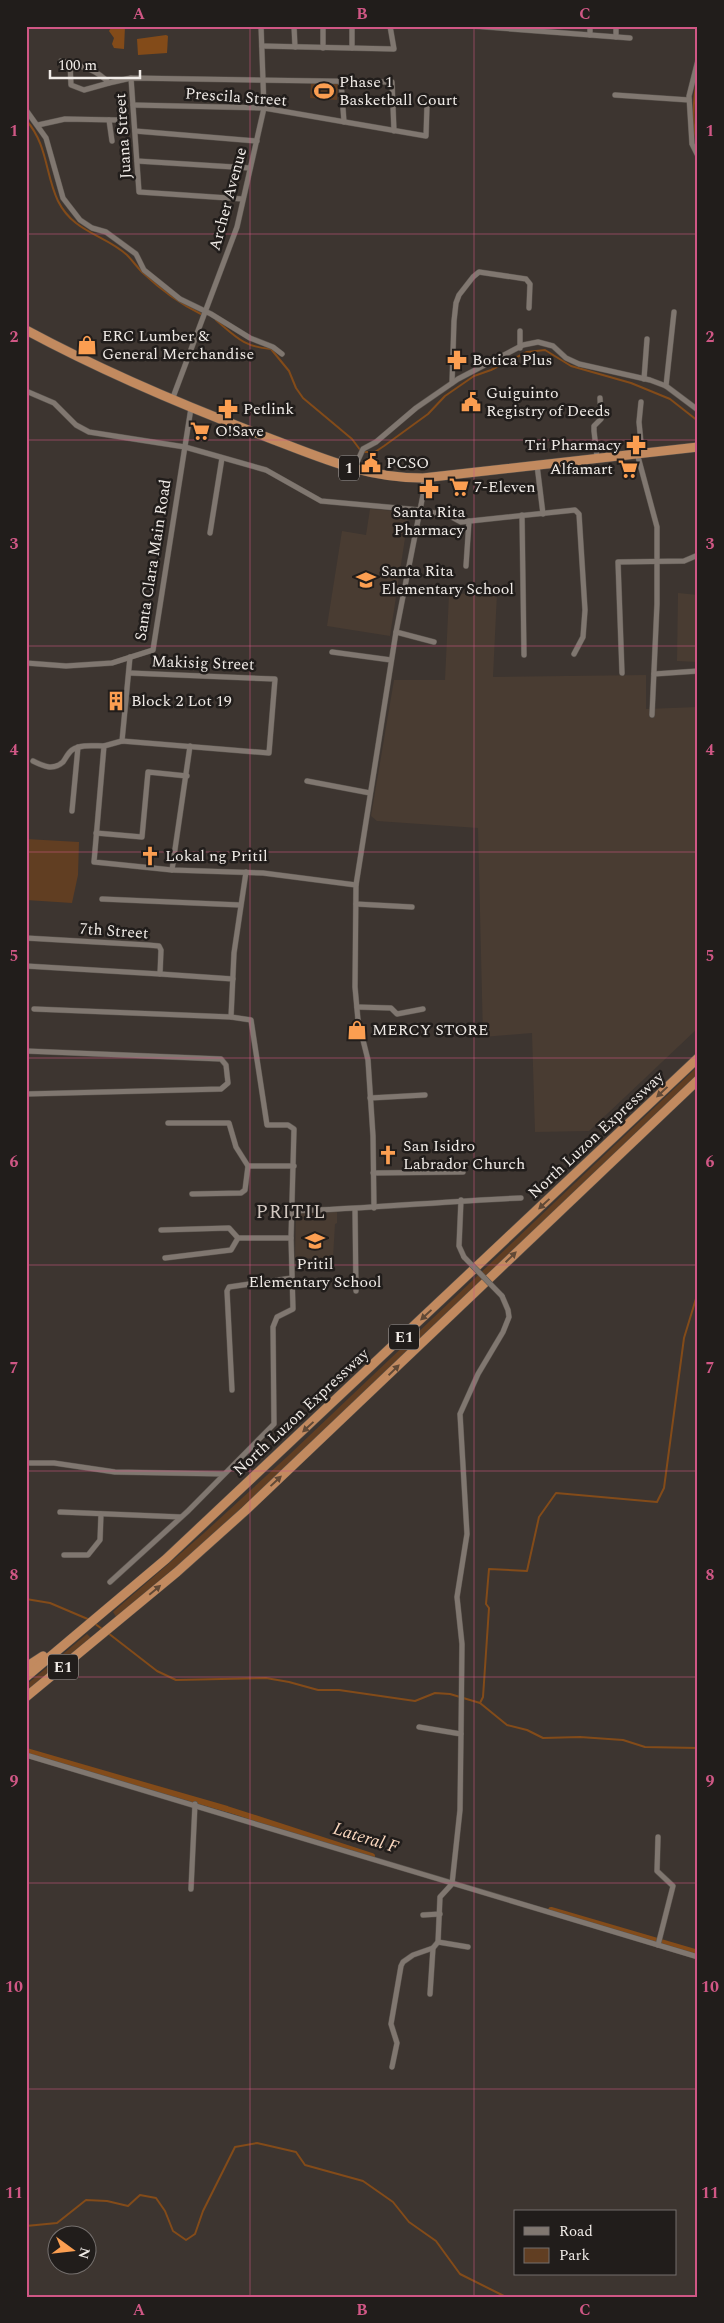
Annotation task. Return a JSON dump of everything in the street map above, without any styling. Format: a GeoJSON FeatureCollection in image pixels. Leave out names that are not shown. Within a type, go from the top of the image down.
{"type":"FeatureCollection","features":[{"type":"Feature","properties":{"kind":"highway","name":"1"},"geometry":{"type":"LineString","coordinates":[[26,330],[191,408],[354,469],[386,477],[423,478],[697,447]]}},
{"type":"Feature","properties":{"kind":"highway","name":"North Luzon Expressway"},"geometry":{"type":"LineString","coordinates":[[26,1676],[174,1552],[698,1058]]}},
{"type":"Feature","properties":{"kind":"highway","name":"North Luzon Expressway"},"geometry":{"type":"LineString","coordinates":[[26,1697],[118,1621],[245,1511],[698,1080]]}},
{"type":"Feature","properties":{"kind":"highway"},"geometry":{"type":"LineString","coordinates":[[26,1667],[83,1629]]}},
{"type":"Feature","properties":{"kind":"street","name":"Archer Avenue"},"geometry":{"type":"LineString","coordinates":[[172,400],[237,227],[244,199],[264,108],[261,26]]}},
{"type":"Feature","properties":{"kind":"street"},"geometry":{"type":"LineString","coordinates":[[294,26],[296,47]]}},
{"type":"Feature","properties":{"kind":"street"},"geometry":{"type":"LineString","coordinates":[[323,26],[324,48]]}},
{"type":"Feature","properties":{"kind":"street"},"geometry":{"type":"LineString","coordinates":[[351,26],[352,48]]}},
{"type":"Feature","properties":{"kind":"street"},"geometry":{"type":"LineString","coordinates":[[262,46],[394,49],[390,26]]}},
{"type":"Feature","properties":{"kind":"street"},"geometry":{"type":"LineString","coordinates":[[473,26],[545,29],[568,34],[630,38]]}},
{"type":"Feature","properties":{"kind":"street"},"geometry":{"type":"LineString","coordinates":[[568,26],[568,34]]}},
{"type":"Feature","properties":{"kind":"street"},"geometry":{"type":"LineString","coordinates":[[590,26],[590,35]]}},
{"type":"Feature","properties":{"kind":"street"},"geometry":{"type":"LineString","coordinates":[[616,26],[616,37]]}},
{"type":"Feature","properties":{"kind":"street"},"geometry":{"type":"LineString","coordinates":[[698,60],[689,100],[692,144],[698,156]]}},
{"type":"Feature","properties":{"kind":"street"},"geometry":{"type":"LineString","coordinates":[[61,61],[99,72],[109,83]]}},
{"type":"Feature","properties":{"kind":"street"},"geometry":{"type":"LineString","coordinates":[[70,64],[71,85],[84,90],[131,78],[392,82],[394,131]]}},
{"type":"Feature","properties":{"kind":"street","name":"Juana Street"},"geometry":{"type":"LineString","coordinates":[[131,78],[139,192],[244,199]]}},
{"type":"Feature","properties":{"kind":"street"},"geometry":{"type":"LineString","coordinates":[[341,81],[344,122]]}},
{"type":"Feature","properties":{"kind":"street"},"geometry":{"type":"LineString","coordinates":[[614,95],[689,100]]}},
{"type":"Feature","properties":{"kind":"street","name":"Prescila Street"},"geometry":{"type":"LineString","coordinates":[[133,105],[264,108],[426,136],[427,106]]}},
{"type":"Feature","properties":{"kind":"street"},"geometry":{"type":"LineString","coordinates":[[26,110],[46,138],[63,198],[73,212],[92,228],[106,232],[136,254],[144,270],[180,300],[250,338],[273,347],[282,354]]}},
{"type":"Feature","properties":{"kind":"street"},"geometry":{"type":"LineString","coordinates":[[38,126],[66,119],[117,120]]}},
{"type":"Feature","properties":{"kind":"street"},"geometry":{"type":"LineString","coordinates":[[109,120],[112,142]]}},
{"type":"Feature","properties":{"kind":"street"},"geometry":{"type":"LineString","coordinates":[[135,132],[257,141]]}},
{"type":"Feature","properties":{"kind":"street"},"geometry":{"type":"LineString","coordinates":[[137,161],[250,168]]}},
{"type":"Feature","properties":{"kind":"street"},"geometry":{"type":"LineString","coordinates":[[452,383],[451,356],[456,303],[473,276],[483,272],[526,279],[530,284],[529,308]]}},
{"type":"Feature","properties":{"kind":"street"},"geometry":{"type":"LineString","coordinates":[[666,386],[674,312]]}},
{"type":"Feature","properties":{"kind":"street"},"geometry":{"type":"LineString","coordinates":[[520,331],[520,348]]}},
{"type":"Feature","properties":{"kind":"street"},"geometry":{"type":"LineString","coordinates":[[644,378],[647,339]]}},
{"type":"Feature","properties":{"kind":"street"},"geometry":{"type":"LineString","coordinates":[[354,469],[362,451],[383,437],[416,408],[452,383],[470,371],[520,348],[538,342],[547,343],[566,358],[579,364],[644,378],[666,386],[698,410]]}},
{"type":"Feature","properties":{"kind":"street"},"geometry":{"type":"LineString","coordinates":[[26,391],[61,408],[81,429],[105,435],[184,447],[266,470],[321,501],[420,510],[450,516],[461,522],[522,514],[543,514],[575,510],[579,514],[585,610],[583,637],[574,654]]}},
{"type":"Feature","properties":{"kind":"street"},"geometry":{"type":"LineString","coordinates":[[597,458],[594,426],[601,419],[600,398]]}},
{"type":"Feature","properties":{"kind":"street"},"geometry":{"type":"LineString","coordinates":[[641,402],[639,453],[657,527],[652,715]]}},
{"type":"Feature","properties":{"kind":"street","name":"Santa Clara Main Road"},"geometry":{"type":"LineString","coordinates":[[26,663],[75,665],[112,663],[153,650],[191,408]]}},
{"type":"Feature","properties":{"kind":"street"},"geometry":{"type":"LineString","coordinates":[[697,447],[698,455]]}},
{"type":"Feature","properties":{"kind":"street"},"geometry":{"type":"LineString","coordinates":[[210,533],[222,458]]}},
{"type":"Feature","properties":{"kind":"street"},"geometry":{"type":"LineString","coordinates":[[537,465],[543,514]]}},
{"type":"Feature","properties":{"kind":"street"},"geometry":{"type":"LineString","coordinates":[[374,1208],[368,1060],[355,987],[356,885],[391,660],[424,490],[423,478]]}},
{"type":"Feature","properties":{"kind":"street"},"geometry":{"type":"LineString","coordinates":[[522,514],[524,655]]}},
{"type":"Feature","properties":{"kind":"street"},"geometry":{"type":"LineString","coordinates":[[466,566],[470,521]]}},
{"type":"Feature","properties":{"kind":"street"},"geometry":{"type":"LineString","coordinates":[[622,673],[618,562],[684,560],[698,555]]}},
{"type":"Feature","properties":{"kind":"street"},"geometry":{"type":"LineString","coordinates":[[396,632],[434,642]]}},
{"type":"Feature","properties":{"kind":"street"},"geometry":{"type":"LineString","coordinates":[[332,652],[391,660]]}},
{"type":"Feature","properties":{"kind":"street"},"geometry":{"type":"LineString","coordinates":[[122,740],[130,673],[130,657]]}},
{"type":"Feature","properties":{"kind":"street"},"geometry":{"type":"LineString","coordinates":[[654,674],[698,671]]}},
{"type":"Feature","properties":{"kind":"street","name":"Makisig Street"},"geometry":{"type":"LineString","coordinates":[[130,673],[275,679],[269,753],[190,746]]}},
{"type":"Feature","properties":{"kind":"street"},"geometry":{"type":"LineString","coordinates":[[33,761],[44,767],[52,768],[62,763],[71,750],[78,747],[104,746],[122,740],[190,746],[172,870]]}},
{"type":"Feature","properties":{"kind":"street"},"geometry":{"type":"LineString","coordinates":[[104,746],[94,862],[172,870],[246,872],[356,885]]}},
{"type":"Feature","properties":{"kind":"street"},"geometry":{"type":"LineString","coordinates":[[72,811],[78,747]]}},
{"type":"Feature","properties":{"kind":"street"},"geometry":{"type":"LineString","coordinates":[[96,833],[142,837],[148,772],[187,776]]}},
{"type":"Feature","properties":{"kind":"street"},"geometry":{"type":"LineString","coordinates":[[307,781],[370,793]]}},
{"type":"Feature","properties":{"kind":"street"},"geometry":{"type":"LineString","coordinates":[[230,1017],[240,905],[246,872]]}},
{"type":"Feature","properties":{"kind":"street"},"geometry":{"type":"LineString","coordinates":[[102,899],[240,905]]}},
{"type":"Feature","properties":{"kind":"street"},"geometry":{"type":"LineString","coordinates":[[356,904],[412,907]]}},
{"type":"Feature","properties":{"kind":"street","name":"7th Street"},"geometry":{"type":"LineString","coordinates":[[26,938],[159,946],[161,950],[160,974]]}},
{"type":"Feature","properties":{"kind":"street"},"geometry":{"type":"LineString","coordinates":[[26,966],[233,979]]}},
{"type":"Feature","properties":{"kind":"street"},"geometry":{"type":"LineString","coordinates":[[357,1006],[390,1007],[397,1014],[423,1009]]}},
{"type":"Feature","properties":{"kind":"street"},"geometry":{"type":"LineString","coordinates":[[34,1009],[248,1019],[252,1022],[267,1125],[292,1126],[294,1166],[291,1238],[293,1309],[277,1317],[273,1327],[274,1424],[181,1517],[110,1582]]}},
{"type":"Feature","properties":{"kind":"street"},"geometry":{"type":"LineString","coordinates":[[26,1051],[221,1059],[226,1066],[228,1083],[221,1089],[26,1094]]}},
{"type":"Feature","properties":{"kind":"street"},"geometry":{"type":"LineString","coordinates":[[370,1098],[425,1095]]}},
{"type":"Feature","properties":{"kind":"street"},"geometry":{"type":"LineString","coordinates":[[168,1123],[229,1123],[236,1147],[248,1166],[245,1190],[241,1193],[192,1194]]}},
{"type":"Feature","properties":{"kind":"street"},"geometry":{"type":"LineString","coordinates":[[248,1166],[294,1166]]}},
{"type":"Feature","properties":{"kind":"street"},"geometry":{"type":"LineString","coordinates":[[373,1173],[463,1172]]}},
{"type":"Feature","properties":{"kind":"street"},"geometry":{"type":"LineString","coordinates":[[292,1211],[374,1208],[461,1200],[521,1198]]}},
{"type":"Feature","properties":{"kind":"street"},"geometry":{"type":"LineString","coordinates":[[392,2067],[396,2042],[391,2024],[401,1966],[403,1962],[413,1955],[432,1948],[438,1942],[440,1897],[452,1882],[460,1810],[462,1644],[457,1597],[467,1534],[460,1414],[478,1374],[509,1317],[502,1296],[464,1257],[459,1246],[461,1200]]}},
{"type":"Feature","properties":{"kind":"street"},"geometry":{"type":"LineString","coordinates":[[355,1209],[356,1291]]}},
{"type":"Feature","properties":{"kind":"street"},"geometry":{"type":"LineString","coordinates":[[161,1230],[229,1228],[238,1238],[291,1238]]}},
{"type":"Feature","properties":{"kind":"street"},"geometry":{"type":"LineString","coordinates":[[166,1258],[231,1250],[238,1238]]}},
{"type":"Feature","properties":{"kind":"street"},"geometry":{"type":"LineString","coordinates":[[232,1390],[227,1291],[229,1287],[292,1278]]}},
{"type":"Feature","properties":{"kind":"street"},"geometry":{"type":"LineString","coordinates":[[26,1463],[54,1463],[115,1472],[224,1474]]}},
{"type":"Feature","properties":{"kind":"street"},"geometry":{"type":"LineString","coordinates":[[60,1512],[181,1517]]}},
{"type":"Feature","properties":{"kind":"street"},"geometry":{"type":"LineString","coordinates":[[64,1554],[88,1555],[100,1540],[101,1514]]}},
{"type":"Feature","properties":{"kind":"street"},"geometry":{"type":"LineString","coordinates":[[418,1727],[461,1734]]}},
{"type":"Feature","properties":{"kind":"street"},"geometry":{"type":"LineString","coordinates":[[26,1754],[659,1942],[698,1957]]}},
{"type":"Feature","properties":{"kind":"street"},"geometry":{"type":"LineString","coordinates":[[191,1888],[195,1804]]}},
{"type":"Feature","properties":{"kind":"street"},"geometry":{"type":"LineString","coordinates":[[658,1837],[658,1872],[673,1886],[659,1942]]}},
{"type":"Feature","properties":{"kind":"street"},"geometry":{"type":"LineString","coordinates":[[423,1915],[440,1914]]}},
{"type":"Feature","properties":{"kind":"street"},"geometry":{"type":"LineString","coordinates":[[438,1942],[468,1947]]}},
{"type":"Feature","properties":{"kind":"street"},"geometry":{"type":"LineString","coordinates":[[430,1994],[432,1948]]}},
{"type":"Feature","properties":{"kind":"shaded area"},"geometry":{"type":"Polygon","coordinates":[[[112,26],[125,26],[124,49],[114,48],[112,44],[114,38],[109,31],[112,26]]]}},
{"type":"Feature","properties":{"kind":"shaded area"},"geometry":{"type":"Polygon","coordinates":[[[168,36],[167,53],[138,55],[137,39],[168,36]]]}},
{"type":"Feature","properties":{"kind":"shaded area","name":"Santa Rita Elementary School"},"geometry":{"type":"Polygon","coordinates":[[[370,509],[409,512],[390,636],[327,626],[342,531],[366,535],[370,509]]]}},
{"type":"Feature","properties":{"kind":"shaded area"},"geometry":{"type":"Polygon","coordinates":[[[497,593],[493,677],[646,675],[646,709],[698,707],[698,1028],[589,1131],[535,1132],[532,1033],[483,1037],[478,828],[377,821],[371,816],[394,680],[445,680],[449,594],[497,593]]]}},
{"type":"Feature","properties":{"kind":"shaded area"},"geometry":{"type":"Polygon","coordinates":[[[678,593],[698,595],[698,662],[677,661],[678,593]]]}},
{"type":"Feature","properties":{"kind":"shaded area","name":"Pritil Elementary School"},"geometry":{"type":"Polygon","coordinates":[[[337,1212],[333,1258],[295,1258],[296,1213],[337,1212]]]}},
{"type":"Feature","properties":{"kind":"green space","name":"Phase 1 Basketball Court"},"geometry":{"type":"Polygon","coordinates":[[[311,83],[338,84],[337,100],[310,98],[311,83]]]}},
{"type":"Feature","properties":{"kind":"green space"},"geometry":{"type":"Polygon","coordinates":[[[26,839],[79,842],[78,875],[72,903],[26,900],[26,839]]]}},
{"type":"Feature","properties":{"kind":"green space"},"geometry":{"type":"Polygon","coordinates":[[[698,1066],[698,1077],[293,1460],[208,1539],[117,1618],[113,1612],[204,1533],[289,1455],[698,1066]]]}},
{"type":"Feature","properties":{"kind":"green space"},"geometry":{"type":"Polygon","coordinates":[[[87,1634],[91,1638],[26,1693],[26,1685],[87,1634]]]}},
{"type":"Feature","properties":{"kind":"waterway"},"geometry":{"type":"LineString","coordinates":[[698,75],[694,112],[694,130],[698,148]]}},
{"type":"Feature","properties":{"kind":"waterway"},"geometry":{"type":"LineString","coordinates":[[26,120],[42,149],[58,201],[72,220],[118,248],[156,284],[201,314]]}},
{"type":"Feature","properties":{"kind":"waterway"},"geometry":{"type":"LineString","coordinates":[[216,320],[241,340],[254,346],[271,349],[289,371],[296,388],[303,398],[352,439],[361,451],[365,452],[375,452],[384,446],[428,414],[445,396],[474,376],[491,370],[527,352],[545,350],[571,366],[631,383],[670,399],[698,421]]}},
{"type":"Feature","properties":{"kind":"waterway"},"geometry":{"type":"LineString","coordinates":[[480,1703],[483,1697],[489,1608],[486,1604],[489,1569],[527,1571],[539,1517],[556,1493],[657,1502],[664,1488],[684,1338],[698,1292]]}},
{"type":"Feature","properties":{"kind":"waterway"},"geometry":{"type":"LineString","coordinates":[[26,1599],[50,1603],[90,1620]]}},
{"type":"Feature","properties":{"kind":"waterway"},"geometry":{"type":"LineString","coordinates":[[94,1623],[102,1629]]}},
{"type":"Feature","properties":{"kind":"waterway"},"geometry":{"type":"LineString","coordinates":[[108,1633],[157,1671],[176,1680],[266,1678],[318,1690],[339,1690],[415,1701],[435,1693],[450,1694],[480,1703],[507,1725],[527,1730],[543,1738],[580,1737],[623,1740],[645,1747],[698,1748]]}},
{"type":"Feature","properties":{"kind":"waterway","name":"Lateral F"},"geometry":{"type":"LineString","coordinates":[[26,1751],[227,1809],[372,1856]]}},
{"type":"Feature","properties":{"kind":"waterway","name":"Lateral F"},"geometry":{"type":"LineString","coordinates":[[551,1910],[698,1953]]}},
{"type":"Feature","properties":{"kind":"waterway"},"geometry":{"type":"LineString","coordinates":[[26,2226],[57,2223],[86,2200],[107,2201],[128,2206],[140,2195],[156,2198],[165,2211],[173,2231],[186,2240],[195,2234],[203,2211],[235,2147],[257,2143],[296,2152],[305,2165],[363,2181],[393,2202],[409,2222],[436,2241],[460,2274],[506,2297]]}},
{"type":"Feature","properties":{"kind":"place","name":"Phase 1 Basketball Court"},"geometry":{"type":"Point","coordinates":[324,91]}},
{"type":"Feature","properties":{"kind":"place","name":"ERC Lumber & General Merchandise"},"geometry":{"type":"Point","coordinates":[87,345]}},
{"type":"Feature","properties":{"kind":"place","name":"Botica Plus"},"geometry":{"type":"Point","coordinates":[457,360]}},
{"type":"Feature","properties":{"kind":"place","name":"Guiguinto Registry of Deeds"},"geometry":{"type":"Point","coordinates":[471,402]}},
{"type":"Feature","properties":{"kind":"place","name":"Petlink"},"geometry":{"type":"Point","coordinates":[228,409]}},
{"type":"Feature","properties":{"kind":"place","name":"O!Save"},"geometry":{"type":"Point","coordinates":[200,431]}},
{"type":"Feature","properties":{"kind":"place","name":"Tri Pharmacy"},"geometry":{"type":"Point","coordinates":[636,445]}},
{"type":"Feature","properties":{"kind":"place","name":"PCSO"},"geometry":{"type":"Point","coordinates":[371,463]}},
{"type":"Feature","properties":{"kind":"place","name":"Alfamart"},"geometry":{"type":"Point","coordinates":[628,469]}},
{"type":"Feature","properties":{"kind":"place","name":"7-Eleven"},"geometry":{"type":"Point","coordinates":[459,487]}},
{"type":"Feature","properties":{"kind":"place","name":"Santa Rita Pharmacy"},"geometry":{"type":"Point","coordinates":[429,489]}},
{"type":"Feature","properties":{"kind":"place","name":"Santa Rita Elementary School"},"geometry":{"type":"Point","coordinates":[366,580]}},
{"type":"Feature","properties":{"kind":"place","name":"Block 2 Lot 19"},"geometry":{"type":"Point","coordinates":[116,701]}},
{"type":"Feature","properties":{"kind":"place","name":"Lokal ng Pritil"},"geometry":{"type":"Point","coordinates":[150,856]}},
{"type":"Feature","properties":{"kind":"place","name":"MERCY STORE"},"geometry":{"type":"Point","coordinates":[357,1030]}},
{"type":"Feature","properties":{"kind":"place","name":"San Isidro Labrador Church"},"geometry":{"type":"Point","coordinates":[388,1155]}},
{"type":"Feature","properties":{"kind":"place","name":"Pritil Elementary School"},"geometry":{"type":"Point","coordinates":[315,1241]}},
{"type":"Feature","properties":{"kind":"district","name":"PRITIL"},"geometry":{"type":"Point","coordinates":[291,1212]}}]}
